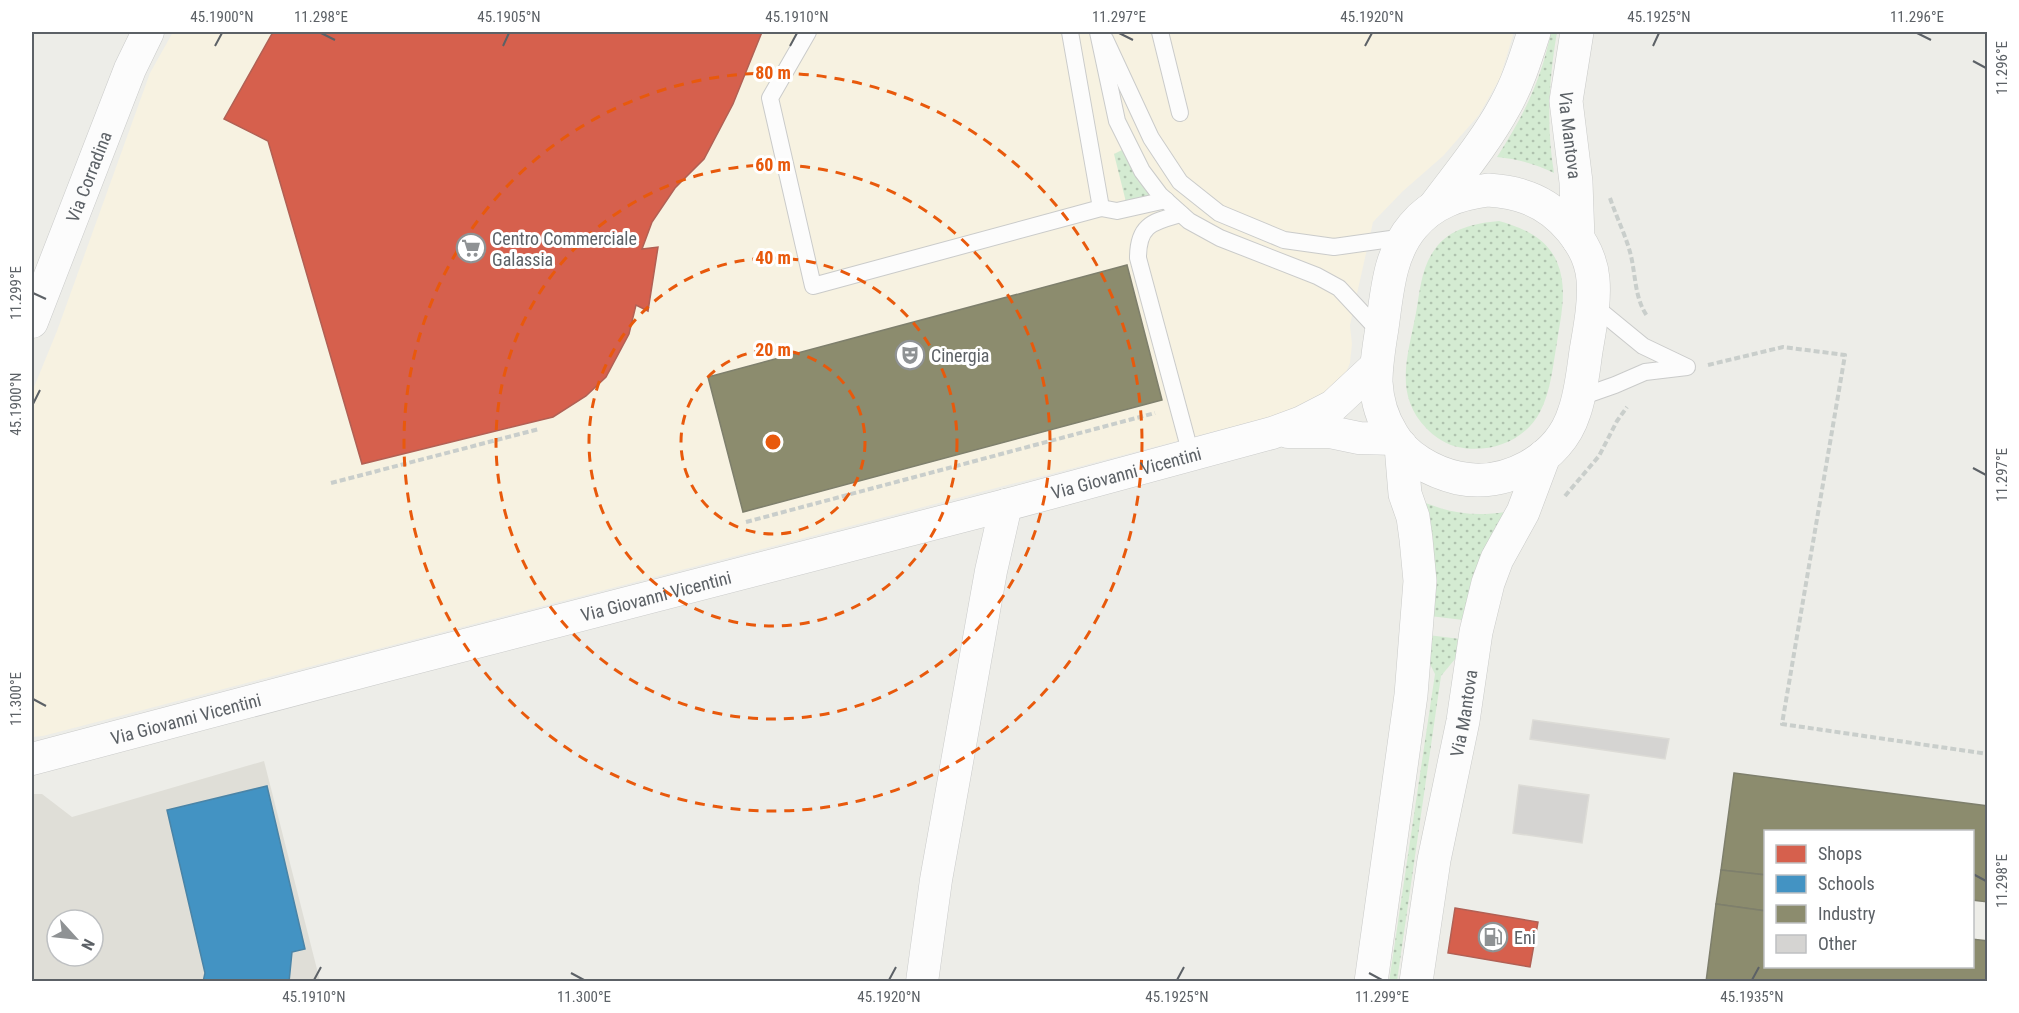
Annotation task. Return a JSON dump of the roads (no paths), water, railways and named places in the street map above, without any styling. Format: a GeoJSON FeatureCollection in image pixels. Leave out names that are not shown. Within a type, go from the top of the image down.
{"type":"FeatureCollection","features":[{"type":"Feature","properties":{"kind":"main road","name":"Via Mantova"},"geometry":{"type":"LineString","coordinates":[[1434,207],[1448,199],[1488,190],[1528,197],[1551,210],[1578,239],[1593,276],[1593,305],[1574,415],[1566,431],[1544,456],[1518,472],[1502,478],[1468,480],[1429,467],[1411,456],[1398,442],[1381,412],[1376,383],[1377,365],[1392,266],[1405,237],[1413,226],[1434,207],[1473,155],[1505,106],[1522,70],[1534,32]]}},
{"type":"Feature","properties":{"kind":"main road","name":"Via Mantova"},"geometry":{"type":"LineString","coordinates":[[1576,32],[1566,101],[1575,182],[1578,239]]}},
{"type":"Feature","properties":{"kind":"main road","name":"Via Mantova"},"geometry":{"type":"LineString","coordinates":[[1371,981],[1411,695],[1420,581],[1413,517],[1405,494],[1398,442]]}},
{"type":"Feature","properties":{"kind":"main road","name":"Via Mantova"},"geometry":{"type":"LineString","coordinates":[[1416,981],[1434,860],[1463,721],[1476,632],[1488,583],[1497,559],[1523,512],[1544,456]]}},
{"type":"Feature","properties":{"kind":"street","name":"Via Corradina"},"geometry":{"type":"LineString","coordinates":[[32,322],[129,69],[148,32]]}},
{"type":"Feature","properties":{"kind":"street","name":"Via Giovanni Vicentini"},"geometry":{"type":"LineString","coordinates":[[34,757],[1006,505],[1272,433],[1302,422],[1333,406],[1377,365]]}},
{"type":"Feature","properties":{"kind":"street","name":"Via Giovanni Vicentini"},"geometry":{"type":"LineString","coordinates":[[1272,433],[1330,432],[1398,442]]}},
{"type":"Feature","properties":{"kind":"street"},"geometry":{"type":"LineString","coordinates":[[921,981],[936,880],[1006,505]]}},
{"type":"Feature","properties":{"kind":"lane"},"geometry":{"type":"LineString","coordinates":[[808,32],[770,98],[813,286],[1101,208],[1117,211],[1166,200]]}},
{"type":"Feature","properties":{"kind":"lane"},"geometry":{"type":"LineString","coordinates":[[1070,32],[1101,208]]}},
{"type":"Feature","properties":{"kind":"lane"},"geometry":{"type":"LineString","coordinates":[[1100,32],[1118,122],[1142,171],[1166,200],[1189,221],[1220,238],[1317,276],[1339,288],[1381,333]]}},
{"type":"Feature","properties":{"kind":"lane"},"geometry":{"type":"LineString","coordinates":[[1100,32],[1151,138],[1180,182],[1219,213],[1284,240],[1334,247],[1405,237]]}},
{"type":"Feature","properties":{"kind":"lane"},"geometry":{"type":"LineString","coordinates":[[1160,32],[1180,113]]}},
{"type":"Feature","properties":{"kind":"lane"},"geometry":{"type":"LineString","coordinates":[[1181,214],[1152,223],[1143,232],[1138,244],[1138,258],[1191,455]]}},
{"type":"Feature","properties":{"kind":"lane"},"geometry":{"type":"LineString","coordinates":[[1578,398],[1645,372],[1687,367],[1643,345],[1593,305]]}},
{"type":"Feature","properties":{"kind":"place","name":"Centro Commerciale Galassia"},"geometry":{"type":"Point","coordinates":[471,248]}},
{"type":"Feature","properties":{"kind":"place","name":"Cinergia"},"geometry":{"type":"Point","coordinates":[910,355]}},
{"type":"Feature","properties":{"kind":"place","name":"Eni"},"geometry":{"type":"Point","coordinates":[1493,937]}}]}
